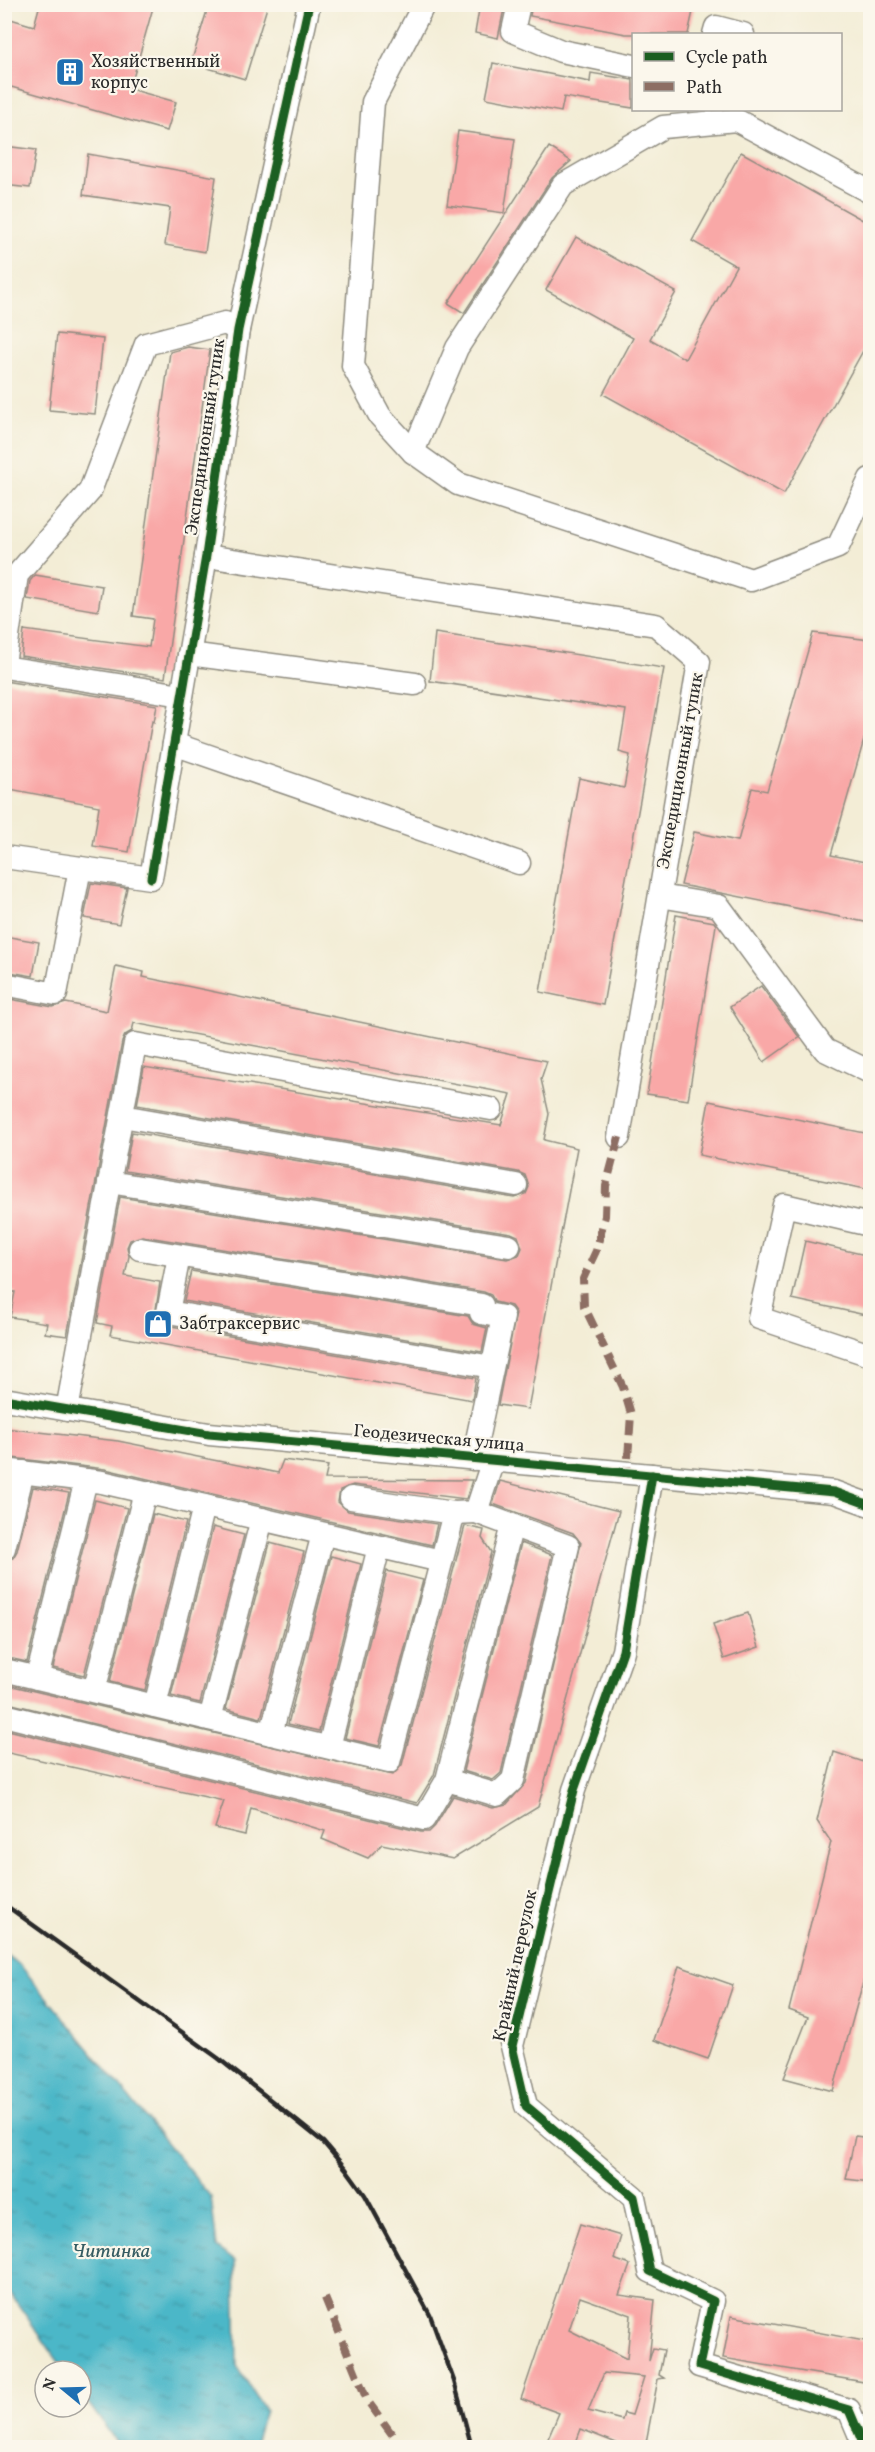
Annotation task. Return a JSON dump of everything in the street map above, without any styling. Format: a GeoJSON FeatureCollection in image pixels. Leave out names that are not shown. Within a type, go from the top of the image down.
{"type":"FeatureCollection","features":[{"type":"Feature","properties":{"kind":"street","name":"Экспедиционный тупик"},"geometry":{"type":"LineString","coordinates":[[80,868],[151,878],[206,556],[238,330],[309,4]]}},
{"type":"Feature","properties":{"kind":"street"},"geometry":{"type":"LineString","coordinates":[[424,4],[373,102],[353,366],[380,416],[413,452],[458,484],[751,580],[838,547],[870,478]]}},
{"type":"Feature","properties":{"kind":"street"},"geometry":{"type":"LineString","coordinates":[[519,4],[513,31],[561,51],[632,66]]}},
{"type":"Feature","properties":{"kind":"street"},"geometry":{"type":"LineString","coordinates":[[714,33],[716,27],[739,33]]}},
{"type":"Feature","properties":{"kind":"street"},"geometry":{"type":"LineString","coordinates":[[413,452],[457,348],[563,185],[663,127],[736,120],[870,192]]}},
{"type":"Feature","properties":{"kind":"street"},"geometry":{"type":"LineString","coordinates":[[182,695],[4,665],[17,575],[90,491],[146,344],[225,324],[238,330]]}},
{"type":"Feature","properties":{"kind":"street","name":"Экспедиционный тупик"},"geometry":{"type":"LineString","coordinates":[[206,556],[656,625],[699,662],[619,1137]]}},
{"type":"Feature","properties":{"kind":"street"},"geometry":{"type":"LineString","coordinates":[[189,654],[416,684]]}},
{"type":"Feature","properties":{"kind":"street"},"geometry":{"type":"LineString","coordinates":[[174,744],[519,863]]}},
{"type":"Feature","properties":{"kind":"street"},"geometry":{"type":"LineString","coordinates":[[4,857],[80,868],[56,994],[4,984]]}},
{"type":"Feature","properties":{"kind":"street"},"geometry":{"type":"LineString","coordinates":[[660,896],[719,906],[825,1050],[870,1072]]}},
{"type":"Feature","properties":{"kind":"street"},"geometry":{"type":"LineString","coordinates":[[67,1410],[135,1044],[491,1109]]}},
{"type":"Feature","properties":{"kind":"street"},"geometry":{"type":"LineString","coordinates":[[122,1116],[516,1185]]}},
{"type":"Feature","properties":{"kind":"street"},"geometry":{"type":"LineString","coordinates":[[109,1182],[509,1246]]}},
{"type":"Feature","properties":{"kind":"street"},"geometry":{"type":"LineString","coordinates":[[870,1225],[784,1205],[759,1318],[870,1355]]}},
{"type":"Feature","properties":{"kind":"street"},"geometry":{"type":"LineString","coordinates":[[140,1249],[482,1305],[481,1313],[503,1317],[492,1367],[476,1512]]}},
{"type":"Feature","properties":{"kind":"street"},"geometry":{"type":"LineString","coordinates":[[179,1256],[168,1312],[492,1367]]}},
{"type":"Feature","properties":{"kind":"street","name":"Геодезическая улица"},"geometry":{"type":"LineString","coordinates":[[4,1400],[209,1434],[834,1492],[870,1505]]}},
{"type":"Feature","properties":{"kind":"street"},"geometry":{"type":"LineString","coordinates":[[4,1548],[14,1471],[86,1480],[145,1492],[441,1561]]}},
{"type":"Feature","properties":{"kind":"street","name":"Крайний переулок"},"geometry":{"type":"LineString","coordinates":[[652,1475],[623,1652],[574,1790],[512,2046],[526,2106],[634,2197],[650,2271],[713,2301],[699,2366],[849,2410],[865,2448]]}},
{"type":"Feature","properties":{"kind":"street"},"geometry":{"type":"LineString","coordinates":[[37,1678],[86,1480]]}},
{"type":"Feature","properties":{"kind":"street"},"geometry":{"type":"LineString","coordinates":[[94,1692],[145,1492]]}},
{"type":"Feature","properties":{"kind":"street"},"geometry":{"type":"LineString","coordinates":[[351,1497],[454,1513],[476,1512],[568,1546],[513,1780],[497,1795],[447,1780]]}},
{"type":"Feature","properties":{"kind":"street"},"geometry":{"type":"LineString","coordinates":[[155,1706],[204,1506]]}},
{"type":"Feature","properties":{"kind":"street"},"geometry":{"type":"LineString","coordinates":[[4,1670],[389,1762],[454,1513]]}},
{"type":"Feature","properties":{"kind":"street"},"geometry":{"type":"LineString","coordinates":[[210,1719],[262,1519]]}},
{"type":"Feature","properties":{"kind":"street"},"geometry":{"type":"LineString","coordinates":[[4,1715],[424,1819],[447,1780],[512,1525]]}},
{"type":"Feature","properties":{"kind":"street"},"geometry":{"type":"LineString","coordinates":[[271,1734],[323,1534]]}},
{"type":"Feature","properties":{"kind":"street"},"geometry":{"type":"LineString","coordinates":[[329,1747],[379,1547]]}},
{"type":"Feature","properties":{"kind":"water","name":"Читинка"},"geometry":{"type":"Polygon","coordinates":[[[5,1954],[20,1965],[211,2197],[217,2247],[235,2261],[237,2366],[265,2410],[254,2447],[120,2447],[93,2410],[93,2359],[57,2359],[5,2286],[5,1954]]]}},
{"type":"Feature","properties":{"kind":"building","name":"Хозяйственный корпус"},"geometry":{"type":"Polygon","coordinates":[[[40,4],[154,4],[130,89],[176,102],[167,131],[4,85],[4,17],[34,26],[40,4]]]}},
{"type":"Feature","properties":{"kind":"building"},"geometry":{"type":"Polygon","coordinates":[[[209,4],[268,4],[245,79],[191,63],[209,4]]]}},
{"type":"Feature","properties":{"kind":"building"},"geometry":{"type":"Polygon","coordinates":[[[480,4],[505,4],[498,38],[475,33],[480,4]]]}},
{"type":"Feature","properties":{"kind":"building"},"geometry":{"type":"Polygon","coordinates":[[[532,4],[681,4],[694,7],[688,33],[626,34],[530,16],[532,4]]]}},
{"type":"Feature","properties":{"kind":"building"},"geometry":{"type":"Polygon","coordinates":[[[493,63],[590,82],[591,73],[632,80],[632,108],[564,97],[561,112],[486,98],[493,63]]]}},
{"type":"Feature","properties":{"kind":"building"},"geometry":{"type":"Polygon","coordinates":[[[458,131],[515,139],[504,213],[447,205],[458,131]]]}},
{"type":"Feature","properties":{"kind":"building"},"geometry":{"type":"Polygon","coordinates":[[[4,146],[36,150],[30,188],[4,185],[4,146]]]}},
{"type":"Feature","properties":{"kind":"building"},"geometry":{"type":"Polygon","coordinates":[[[549,147],[571,161],[552,178],[464,313],[448,303],[549,147]]]}},
{"type":"Feature","properties":{"kind":"building"},"geometry":{"type":"Polygon","coordinates":[[[741,152],[870,224],[870,338],[784,494],[603,394],[633,338],[546,290],[576,237],[676,292],[650,339],[685,359],[736,266],[692,241],[741,152]]]}},
{"type":"Feature","properties":{"kind":"building"},"geometry":{"type":"Polygon","coordinates":[[[88,154],[216,177],[205,252],[165,245],[170,208],[83,195],[88,154]]]}},
{"type":"Feature","properties":{"kind":"building"},"geometry":{"type":"Polygon","coordinates":[[[57,334],[103,339],[95,414],[49,410],[57,334]]]}},
{"type":"Feature","properties":{"kind":"building"},"geometry":{"type":"Polygon","coordinates":[[[188,347],[210,350],[165,678],[21,656],[24,630],[149,647],[153,619],[133,616],[170,352],[188,347]]]}},
{"type":"Feature","properties":{"kind":"building"},"geometry":{"type":"Polygon","coordinates":[[[35,575],[102,586],[98,611],[27,599],[30,581],[35,575]]]}},
{"type":"Feature","properties":{"kind":"building"},"geometry":{"type":"Polygon","coordinates":[[[435,633],[664,668],[603,1005],[540,992],[579,778],[624,788],[630,755],[619,752],[626,710],[430,681],[435,633]]]}},
{"type":"Feature","properties":{"kind":"building"},"geometry":{"type":"Polygon","coordinates":[[[813,633],[870,640],[870,719],[831,855],[870,863],[870,923],[681,885],[694,832],[738,841],[752,788],[767,791],[813,633]]]}},
{"type":"Feature","properties":{"kind":"building"},"geometry":{"type":"Polygon","coordinates":[[[4,681],[157,705],[154,722],[152,721],[129,852],[93,846],[99,806],[4,788],[4,681]]]}},
{"type":"Feature","properties":{"kind":"building"},"geometry":{"type":"Polygon","coordinates":[[[91,883],[127,888],[119,924],[84,918],[91,883]]]}},
{"type":"Feature","properties":{"kind":"building"},"geometry":{"type":"Polygon","coordinates":[[[676,915],[714,922],[716,925],[688,1100],[647,1094],[676,915]]]}},
{"type":"Feature","properties":{"kind":"building"},"geometry":{"type":"Polygon","coordinates":[[[4,936],[39,942],[33,976],[4,971],[4,936]]]}},
{"type":"Feature","properties":{"kind":"building"},"geometry":{"type":"Polygon","coordinates":[[[116,966],[144,972],[143,977],[547,1061],[541,1079],[549,1114],[544,1140],[577,1148],[528,1409],[498,1405],[516,1313],[511,1306],[495,1302],[491,1295],[484,1292],[142,1236],[130,1240],[127,1247],[129,1256],[125,1276],[160,1282],[155,1316],[165,1325],[476,1378],[472,1400],[110,1335],[112,1326],[97,1323],[120,1197],[507,1259],[519,1255],[522,1248],[518,1236],[511,1233],[125,1171],[132,1132],[514,1198],[526,1194],[529,1187],[525,1175],[518,1172],[137,1105],[144,1067],[501,1125],[511,1094],[134,1023],[132,1031],[125,1035],[122,1042],[67,1336],[45,1333],[47,1323],[10,1317],[15,1292],[4,1291],[4,998],[53,1007],[66,1003],[107,1011],[116,966]]]}},
{"type":"Feature","properties":{"kind":"building"},"geometry":{"type":"Polygon","coordinates":[[[761,986],[799,1037],[764,1062],[730,1007],[761,986]]]}},
{"type":"Feature","properties":{"kind":"building"},"geometry":{"type":"Polygon","coordinates":[[[709,1101],[870,1134],[870,1190],[699,1155],[709,1101]]]}},
{"type":"Feature","properties":{"kind":"building"},"geometry":{"type":"Polygon","coordinates":[[[805,1241],[870,1256],[870,1316],[792,1299],[805,1241]]]}},
{"type":"Feature","properties":{"kind":"building"},"geometry":{"type":"Polygon","coordinates":[[[191,1271],[468,1316],[473,1324],[487,1328],[482,1352],[184,1301],[191,1271]]]}},
{"type":"Feature","properties":{"kind":"building"},"geometry":{"type":"Polygon","coordinates":[[[4,1428],[118,1441],[278,1473],[283,1460],[328,1466],[325,1479],[472,1480],[466,1499],[353,1485],[340,1490],[338,1502],[348,1511],[437,1524],[432,1545],[105,1469],[4,1457],[4,1428]]]}},
{"type":"Feature","properties":{"kind":"building"},"geometry":{"type":"Polygon","coordinates":[[[500,1481],[619,1511],[538,1807],[453,1859],[382,1844],[368,1858],[322,1839],[325,1831],[251,1808],[245,1835],[215,1828],[224,1801],[4,1752],[4,1729],[421,1832],[429,1832],[435,1826],[453,1796],[493,1808],[506,1805],[526,1783],[581,1543],[573,1533],[493,1504],[500,1481]]]}},
{"type":"Feature","properties":{"kind":"building"},"geometry":{"type":"Polygon","coordinates":[[[33,1487],[69,1493],[27,1662],[4,1657],[4,1595],[11,1571],[4,1570],[4,1561],[13,1558],[17,1551],[33,1487]]]}},
{"type":"Feature","properties":{"kind":"building"},"geometry":{"type":"Polygon","coordinates":[[[95,1500],[127,1508],[84,1675],[53,1668],[95,1500]]]}},
{"type":"Feature","properties":{"kind":"building"},"geometry":{"type":"Polygon","coordinates":[[[153,1514],[186,1522],[145,1690],[110,1682],[153,1514]]]}},
{"type":"Feature","properties":{"kind":"building"},"geometry":{"type":"Polygon","coordinates":[[[465,1526],[484,1530],[482,1538],[491,1552],[434,1775],[417,1803],[4,1702],[4,1684],[393,1775],[402,1765],[465,1526]]]}},
{"type":"Feature","properties":{"kind":"building"},"geometry":{"type":"Polygon","coordinates":[[[213,1527],[244,1535],[200,1703],[171,1696],[213,1527]]]}},
{"type":"Feature","properties":{"kind":"building"},"geometry":{"type":"Polygon","coordinates":[[[270,1543],[304,1552],[261,1718],[226,1709],[270,1543]]]}},
{"type":"Feature","properties":{"kind":"building"},"geometry":{"type":"Polygon","coordinates":[[[521,1543],[552,1555],[501,1773],[493,1780],[463,1771],[521,1543]]]}},
{"type":"Feature","properties":{"kind":"building"},"geometry":{"type":"Polygon","coordinates":[[[331,1556],[361,1564],[319,1731],[288,1724],[331,1556]]]}},
{"type":"Feature","properties":{"kind":"building"},"geometry":{"type":"Polygon","coordinates":[[[387,1571],[423,1580],[379,1746],[345,1738],[387,1571]]]}},
{"type":"Feature","properties":{"kind":"building"},"geometry":{"type":"Polygon","coordinates":[[[748,1613],[759,1647],[724,1659],[713,1624],[748,1613]]]}},
{"type":"Feature","properties":{"kind":"building"},"geometry":{"type":"Polygon","coordinates":[[[834,1752],[870,1764],[870,1957],[833,2091],[784,2078],[808,2017],[789,2010],[831,1842],[817,1821],[834,1752]]]}},
{"type":"Feature","properties":{"kind":"building"},"geometry":{"type":"Polygon","coordinates":[[[679,1966],[733,1985],[708,2059],[654,2040],[679,1966]]]}},
{"type":"Feature","properties":{"kind":"building"},"geometry":{"type":"Polygon","coordinates":[[[855,2136],[870,2138],[870,2182],[846,2179],[855,2136]]]}},
{"type":"Feature","properties":{"kind":"building"},"geometry":{"type":"Polygon","coordinates":[[[580,2224],[621,2236],[614,2259],[630,2265],[619,2295],[655,2300],[649,2361],[653,2348],[664,2350],[659,2375],[664,2378],[658,2379],[645,2448],[629,2448],[581,2429],[574,2448],[544,2448],[559,2413],[521,2399],[580,2224]],[[580,2297],[569,2330],[627,2359],[631,2315],[580,2297]],[[604,2373],[588,2411],[622,2420],[624,2413],[632,2415],[644,2377],[604,2373]]]}},
{"type":"Feature","properties":{"kind":"building"},"geometry":{"type":"Polygon","coordinates":[[[731,2316],[870,2342],[870,2383],[723,2358],[731,2316]]]}},
{"type":"Feature","properties":{"kind":"railway"},"geometry":{"type":"LineString","coordinates":[[4,1904],[218,2058],[323,2142],[365,2195],[430,2315],[454,2381],[472,2448]]}},
{"type":"Feature","properties":{"kind":"marked path"},"geometry":{"type":"LineString","coordinates":[[619,1137],[606,1186],[605,1216],[596,1251],[583,1279],[584,1306],[623,1387],[631,1414],[627,1473]]}},
{"type":"Feature","properties":{"kind":"marked path"},"geometry":{"type":"LineString","coordinates":[[325,2298],[367,2400],[402,2448]]}},
{"type":"Feature","properties":{"kind":"cycle path"},"geometry":{"type":"LineString","coordinates":[[151,878],[206,556],[238,330],[309,4]]}},
{"type":"Feature","properties":{"kind":"cycle path"},"geometry":{"type":"LineString","coordinates":[[4,1399],[209,1434],[834,1492],[870,1505]]}},
{"type":"Feature","properties":{"kind":"cycle path"},"geometry":{"type":"LineString","coordinates":[[652,1475],[623,1651],[574,1790],[512,2046],[526,2106],[634,2197],[650,2271],[713,2301],[699,2366],[849,2410],[865,2448]]}},
{"type":"Feature","properties":{"kind":"place","name":"Хозяйственный корпус"},"geometry":{"type":"Point","coordinates":[70,72]}},
{"type":"Feature","properties":{"kind":"place","name":"Забтраксервис"},"geometry":{"type":"Point","coordinates":[158,1324]}}]}
